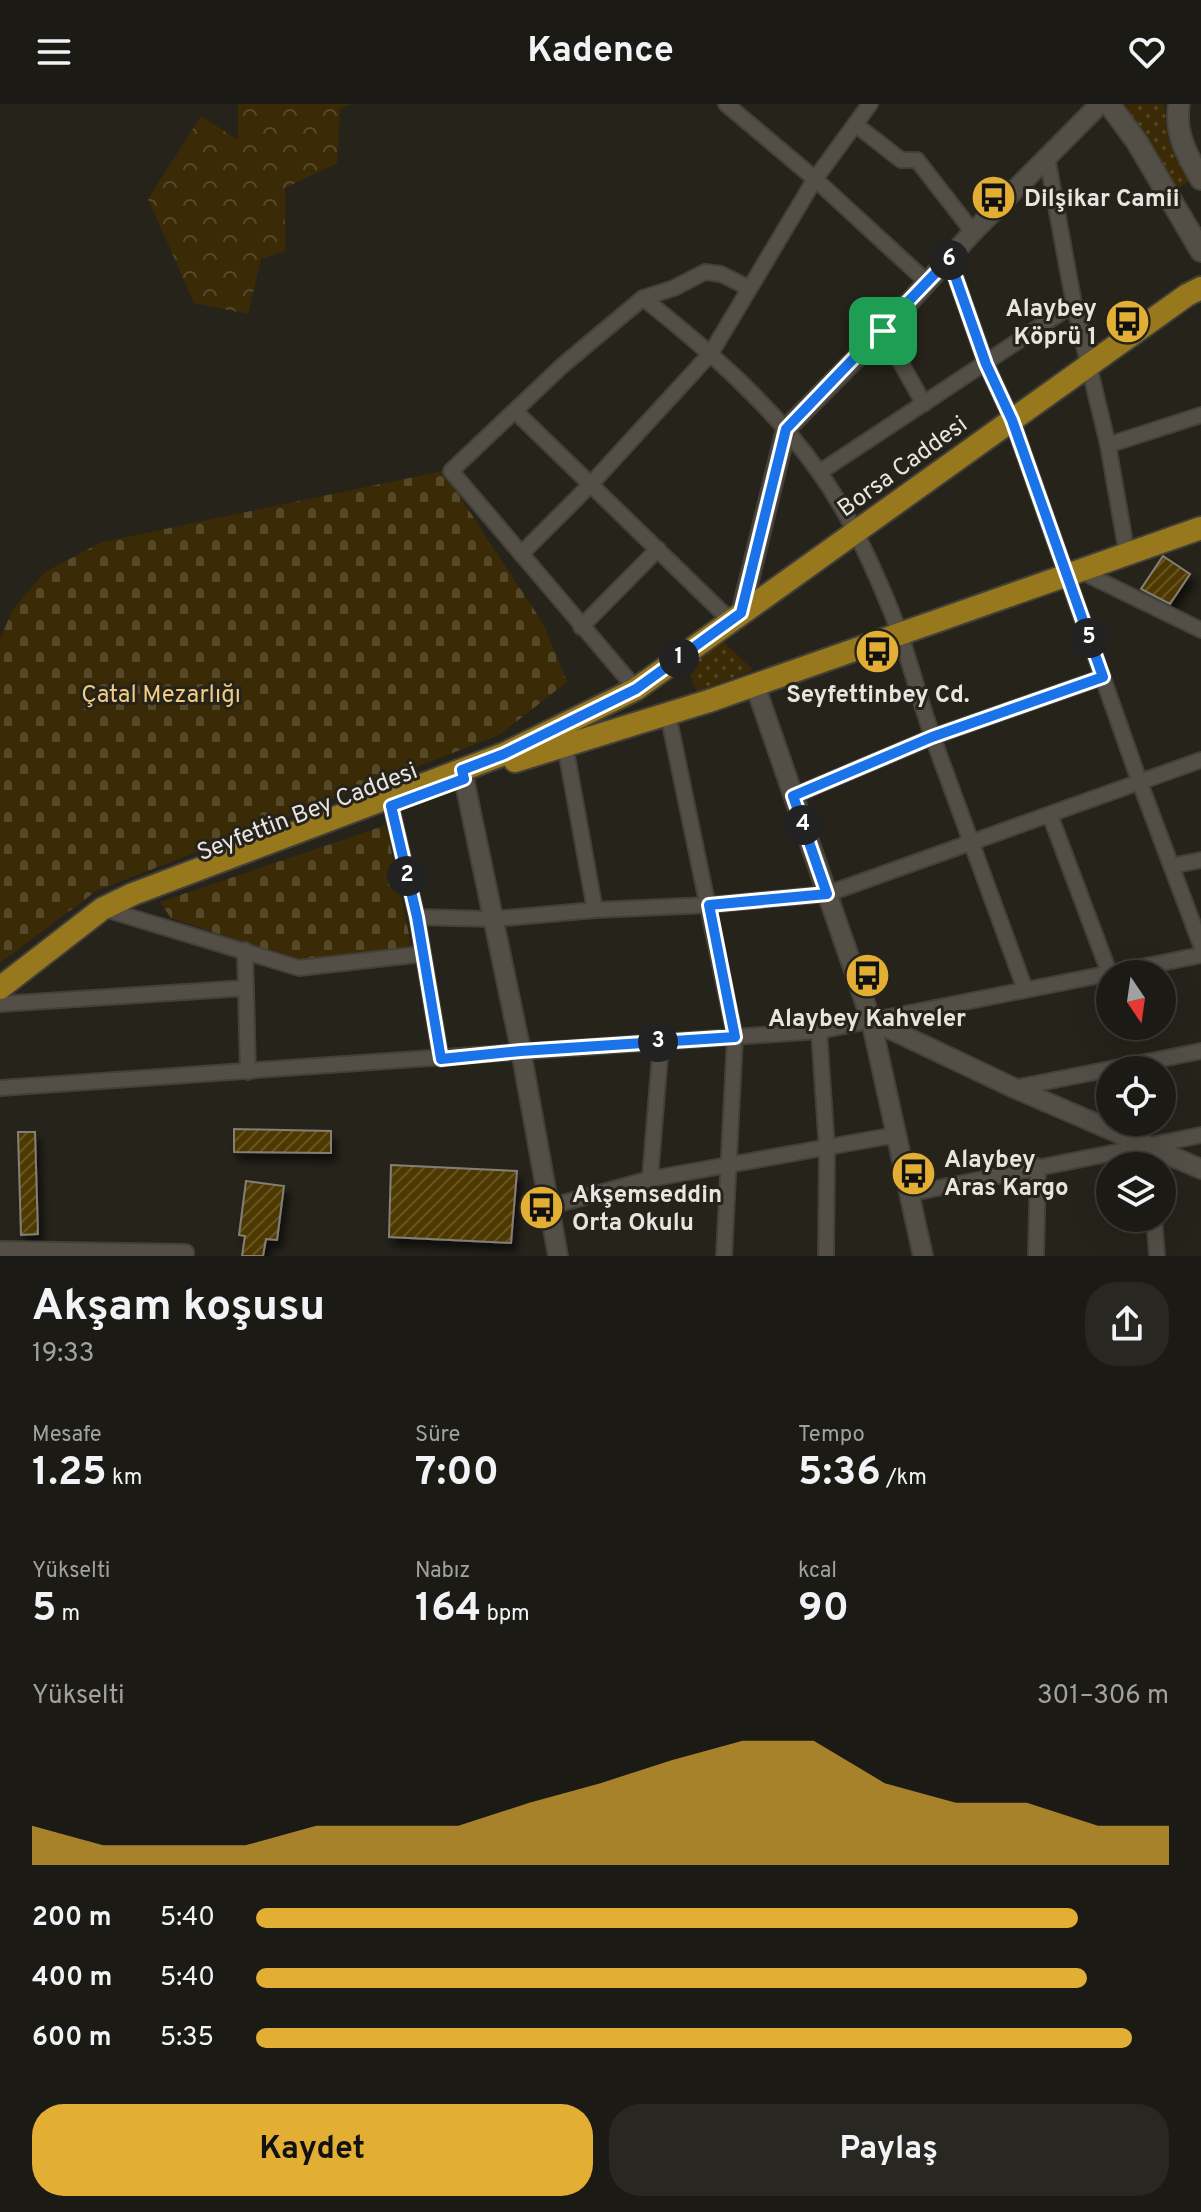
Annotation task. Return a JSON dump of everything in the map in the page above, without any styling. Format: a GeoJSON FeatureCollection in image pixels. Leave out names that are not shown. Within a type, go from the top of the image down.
{"type":"FeatureCollection","features":[{"type":"Feature","properties":{"kind":"main road"},"geometry":{"type":"LineString","coordinates":[[1109,104],[1137,142],[1201,251]]}},
{"type":"Feature","properties":{"kind":"main road"},"geometry":{"type":"LineString","coordinates":[[1179,104],[1177,116],[1185,152],[1201,179]]}},
{"type":"Feature","properties":{"kind":"main road","name":"Borsa Caddesi"},"geometry":{"type":"LineString","coordinates":[[636,689],[1201,288]]}},
{"type":"Feature","properties":{"kind":"main road","name":"Seyfettin Bey Caddesi"},"geometry":{"type":"LineString","coordinates":[[0,988],[133,894],[390,802],[463,774],[504,754],[561,737],[659,716],[755,685],[1201,528]]}},
{"type":"Feature","properties":{"kind":"main road"},"geometry":{"type":"LineString","coordinates":[[636,689],[635,703],[639,714],[659,716]]}},
{"type":"Feature","properties":{"kind":"main road","name":"Seyfettin Bey Caddesi"},"geometry":{"type":"LineString","coordinates":[[561,737],[636,689]]}},
{"type":"Feature","properties":{"kind":"main road","name":"Seyfettin Bey Caddesi"},"geometry":{"type":"LineString","coordinates":[[0,1003],[108,910]]}},
{"type":"Feature","properties":{"kind":"street"},"geometry":{"type":"LineString","coordinates":[[726,104],[815,179],[928,283]]}},
{"type":"Feature","properties":{"kind":"street"},"geometry":{"type":"LineString","coordinates":[[521,554],[591,484],[711,353],[815,179],[870,104]]}},
{"type":"Feature","properties":{"kind":"street"},"geometry":{"type":"LineString","coordinates":[[516,412],[658,549],[736,617],[786,429],[1100,104]]}},
{"type":"Feature","properties":{"kind":"street"},"geometry":{"type":"LineString","coordinates":[[855,124],[901,160],[917,160],[973,232]]}},
{"type":"Feature","properties":{"kind":"street"},"geometry":{"type":"LineString","coordinates":[[1047,157],[1074,304],[1108,445],[1127,554]]}},
{"type":"Feature","properties":{"kind":"street"},"geometry":{"type":"LineString","coordinates":[[949,259],[986,364],[1012,420],[1073,573],[1103,677],[1201,945]]}},
{"type":"Feature","properties":{"kind":"street"},"geometry":{"type":"LineString","coordinates":[[636,689],[451,471],[563,365],[643,298],[674,288],[705,272],[721,274],[749,288]]}},
{"type":"Feature","properties":{"kind":"street"},"geometry":{"type":"LineString","coordinates":[[643,298],[711,353],[786,429],[820,472],[856,531],[899,634],[932,737],[1025,989]]}},
{"type":"Feature","properties":{"kind":"street"},"geometry":{"type":"LineString","coordinates":[[820,472],[1074,304]]}},
{"type":"Feature","properties":{"kind":"street"},"geometry":{"type":"LineString","coordinates":[[883,331],[924,404]]}},
{"type":"Feature","properties":{"kind":"street"},"geometry":{"type":"LineString","coordinates":[[1108,445],[1201,415]]}},
{"type":"Feature","properties":{"kind":"street"},"geometry":{"type":"LineString","coordinates":[[581,627],[658,549]]}},
{"type":"Feature","properties":{"kind":"street"},"geometry":{"type":"LineString","coordinates":[[1073,573],[1201,630]]}},
{"type":"Feature","properties":{"kind":"street"},"geometry":{"type":"LineString","coordinates":[[793,796],[932,737],[1103,677]]}},
{"type":"Feature","properties":{"kind":"street"},"geometry":{"type":"LineString","coordinates":[[755,685],[871,1020],[923,1256]]}},
{"type":"Feature","properties":{"kind":"street"},"geometry":{"type":"LineString","coordinates":[[659,716],[709,905],[735,1037],[724,1256]]}},
{"type":"Feature","properties":{"kind":"street"},"geometry":{"type":"LineString","coordinates":[[561,737],[595,910]]}},
{"type":"Feature","properties":{"kind":"street"},"geometry":{"type":"LineString","coordinates":[[417,917],[493,919],[827,894],[1201,760]]}},
{"type":"Feature","properties":{"kind":"street"},"geometry":{"type":"LineString","coordinates":[[463,774],[521,1051],[558,1256]]}},
{"type":"Feature","properties":{"kind":"street"},"geometry":{"type":"LineString","coordinates":[[390,802],[417,917],[441,1059]]}},
{"type":"Feature","properties":{"kind":"street"},"geometry":{"type":"LineString","coordinates":[[1050,815],[1104,960]]}},
{"type":"Feature","properties":{"kind":"street"},"geometry":{"type":"LineString","coordinates":[[1171,866],[1201,860]]}},
{"type":"Feature","properties":{"kind":"street"},"geometry":{"type":"LineString","coordinates":[[108,910],[299,968],[423,954]]}},
{"type":"Feature","properties":{"kind":"street"},"geometry":{"type":"LineString","coordinates":[[245,950],[248,1072]]}},
{"type":"Feature","properties":{"kind":"street"},"geometry":{"type":"LineString","coordinates":[[1174,960],[1201,955]]}},
{"type":"Feature","properties":{"kind":"street"},"geometry":{"type":"LineString","coordinates":[[0,1088],[819,1031],[1096,975]]}},
{"type":"Feature","properties":{"kind":"street"},"geometry":{"type":"LineString","coordinates":[[0,1003],[246,988]]}},
{"type":"Feature","properties":{"kind":"street"},"geometry":{"type":"LineString","coordinates":[[871,1020],[1014,1088],[1201,1169]]}},
{"type":"Feature","properties":{"kind":"street"},"geometry":{"type":"LineString","coordinates":[[819,1031],[827,1149],[826,1256]]}},
{"type":"Feature","properties":{"kind":"street"},"geometry":{"type":"LineString","coordinates":[[650,1179],[661,1042]]}},
{"type":"Feature","properties":{"kind":"street"},"geometry":{"type":"LineString","coordinates":[[1014,1088],[1201,1051]]}},
{"type":"Feature","properties":{"kind":"street"},"geometry":{"type":"LineString","coordinates":[[548,1207],[650,1179],[895,1135]]}},
{"type":"Feature","properties":{"kind":"street"},"geometry":{"type":"LineString","coordinates":[[908,1194],[1201,1135]]}},
{"type":"Feature","properties":{"kind":"street"},"geometry":{"type":"LineString","coordinates":[[1149,1145],[1150,1152]]}},
{"type":"Feature","properties":{"kind":"street"},"geometry":{"type":"LineString","coordinates":[[1036,1256],[1038,1166]]}},
{"type":"Feature","properties":{"kind":"street"},"geometry":{"type":"LineString","coordinates":[[1155,1232],[1157,1256]]}},
{"type":"Feature","properties":{"kind":"street"},"geometry":{"type":"LineString","coordinates":[[0,1249],[186,1252],[186,1256]]}},
{"type":"Feature","properties":{"kind":"green space"},"geometry":{"type":"Polygon","coordinates":[[[238,104],[353,104],[340,108],[337,163],[285,188],[285,251],[261,259],[248,314],[194,303],[148,199],[201,116],[238,140],[238,104]]]}},
{"type":"Feature","properties":{"kind":"green space"},"geometry":{"type":"Polygon","coordinates":[[[1119,104],[1164,104],[1168,139],[1190,180],[1176,190],[1119,104]]]}},
{"type":"Feature","properties":{"kind":"green space","name":"Çatal Mezarlığı"},"geometry":{"type":"Polygon","coordinates":[[[443,471],[544,625],[567,682],[499,735],[96,891],[0,963],[0,639],[13,609],[45,572],[102,542],[443,471]]]}},
{"type":"Feature","properties":{"kind":"green space"},"geometry":{"type":"Polygon","coordinates":[[[723,641],[753,670],[697,692],[687,666],[723,641]]]}},
{"type":"Feature","properties":{"kind":"green space"},"geometry":{"type":"Polygon","coordinates":[[[386,825],[412,949],[302,962],[171,918],[160,902],[386,825]]]}},
{"type":"Feature","properties":{"kind":"building"},"geometry":{"type":"Polygon","coordinates":[[[1163,556],[1190,574],[1170,604],[1141,589],[1163,556]]]}},
{"type":"Feature","properties":{"kind":"building"},"geometry":{"type":"Polygon","coordinates":[[[234,1129],[331,1131],[331,1153],[234,1152],[234,1129]]]}},
{"type":"Feature","properties":{"kind":"building"},"geometry":{"type":"Polygon","coordinates":[[[18,1132],[35,1132],[38,1234],[21,1235],[18,1132]]]}},
{"type":"Feature","properties":{"kind":"building"},"geometry":{"type":"Polygon","coordinates":[[[391,1165],[517,1171],[511,1243],[389,1237],[391,1165]]]}},
{"type":"Feature","properties":{"kind":"building"},"geometry":{"type":"Polygon","coordinates":[[[246,1181],[284,1186],[277,1240],[266,1239],[263,1256],[242,1256],[245,1236],[239,1235],[246,1181]]]}},
{"type":"Feature","properties":{"kind":"place","name":"Dilşikar Camii"},"geometry":{"type":"Point","coordinates":[993,198]}},
{"type":"Feature","properties":{"kind":"place","name":"Alaybey Köprü 1"},"geometry":{"type":"Point","coordinates":[1128,322]}},
{"type":"Feature","properties":{"kind":"place","name":"Seyfettinbey Cd."},"geometry":{"type":"Point","coordinates":[878,652]}},
{"type":"Feature","properties":{"kind":"place","name":"Alaybey Kahveler"},"geometry":{"type":"Point","coordinates":[867,976]}},
{"type":"Feature","properties":{"kind":"place","name":"Alaybey Aras Kargo"},"geometry":{"type":"Point","coordinates":[913,1173]}},
{"type":"Feature","properties":{"kind":"place","name":"Akşemseddin Orta Okulu"},"geometry":{"type":"Point","coordinates":[541,1208]}},
{"type":"Feature","properties":{"kind":"route"},"geometry":{"type":"LineString","coordinates":[[949,259],[986,364],[1012,420],[1103,677],[932,737],[793,796],[827,894],[709,905],[735,1037],[441,1059],[417,917],[391,806],[464,779],[462,770],[504,754],[636,689],[741,613],[786,429],[883,331],[949,259]]}}]}
